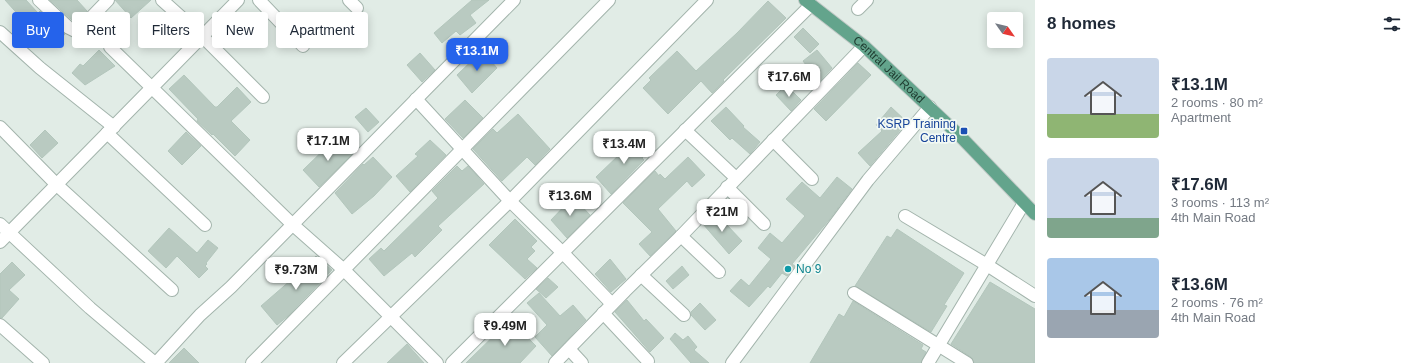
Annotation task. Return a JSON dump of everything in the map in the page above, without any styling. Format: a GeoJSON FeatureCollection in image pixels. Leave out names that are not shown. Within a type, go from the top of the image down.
{"type":"FeatureCollection","features":[{"type":"Feature","properties":{"kind":"main road","name":"Central Jail Road"},"geometry":{"type":"LineString","coordinates":[[808,2],[864,46],[930,107],[1035,214]]}},
{"type":"Feature","properties":{"kind":"street"},"geometry":{"type":"LineString","coordinates":[[39,0],[75,32],[80,29],[108,0]]}},
{"type":"Feature","properties":{"kind":"street"},"geometry":{"type":"LineString","coordinates":[[162,0],[175,12]]}},
{"type":"Feature","properties":{"kind":"street"},"geometry":{"type":"LineString","coordinates":[[204,34],[238,0]]}},
{"type":"Feature","properties":{"kind":"street"},"geometry":{"type":"LineString","coordinates":[[259,0],[276,18]]}},
{"type":"Feature","properties":{"kind":"street"},"geometry":{"type":"LineString","coordinates":[[0,224],[90,308],[156,363],[200,315],[231,287],[514,0]]}},
{"type":"Feature","properties":{"kind":"street"},"geometry":{"type":"LineString","coordinates":[[252,363],[609,0]]}},
{"type":"Feature","properties":{"kind":"street"},"geometry":{"type":"LineString","coordinates":[[343,363],[510,201],[707,0]]}},
{"type":"Feature","properties":{"kind":"street"},"geometry":{"type":"LineString","coordinates":[[858,10],[866,0]]}},
{"type":"Feature","properties":{"kind":"street"},"geometry":{"type":"LineString","coordinates":[[452,363],[685,130],[719,98],[808,2]]}},
{"type":"Feature","properties":{"kind":"street"},"geometry":{"type":"LineString","coordinates":[[0,32],[111,130],[205,225]]}},
{"type":"Feature","properties":{"kind":"street"},"geometry":{"type":"LineString","coordinates":[[204,38],[263,97]]}},
{"type":"Feature","properties":{"kind":"street"},"geometry":{"type":"LineString","coordinates":[[555,363],[681,236],[864,46]]}},
{"type":"Feature","properties":{"kind":"street"},"geometry":{"type":"LineString","coordinates":[[111,48],[292,224],[344,270],[437,363]]}},
{"type":"Feature","properties":{"kind":"street"},"geometry":{"type":"LineString","coordinates":[[0,242],[190,48]]}},
{"type":"Feature","properties":{"kind":"street"},"geometry":{"type":"LineString","coordinates":[[416,99],[510,201],[563,253],[648,361]]}},
{"type":"Feature","properties":{"kind":"street"},"geometry":{"type":"LineString","coordinates":[[732,363],[868,180],[930,107]]}},
{"type":"Feature","properties":{"kind":"street"},"geometry":{"type":"LineString","coordinates":[[0,127],[56,185],[172,290]]}},
{"type":"Feature","properties":{"kind":"street"},"geometry":{"type":"LineString","coordinates":[[685,130],[764,224]]}},
{"type":"Feature","properties":{"kind":"street"},"geometry":{"type":"LineString","coordinates":[[773,140],[812,179]]}},
{"type":"Feature","properties":{"kind":"street"},"geometry":{"type":"LineString","coordinates":[[928,363],[1024,203]]}},
{"type":"Feature","properties":{"kind":"street"},"geometry":{"type":"LineString","coordinates":[[905,216],[987,265],[1035,296]]}},
{"type":"Feature","properties":{"kind":"street"},"geometry":{"type":"LineString","coordinates":[[681,236],[719,272]]}},
{"type":"Feature","properties":{"kind":"street"},"geometry":{"type":"LineString","coordinates":[[641,275],[684,315]]}},
{"type":"Feature","properties":{"kind":"street"},"geometry":{"type":"LineString","coordinates":[[854,293],[967,363]]}},
{"type":"Feature","properties":{"kind":"street"},"geometry":{"type":"LineString","coordinates":[[0,325],[43,363]]}},
{"type":"Feature","properties":{"kind":"street"},"geometry":{"type":"LineString","coordinates":[[569,349],[582,363]]}},
{"type":"Feature","properties":{"kind":"building"},"geometry":{"type":"Polygon","coordinates":[[[5,0],[26,0],[37,12],[16,12],[5,0]]]}},
{"type":"Feature","properties":{"kind":"building"},"geometry":{"type":"Polygon","coordinates":[[[50,0],[77,0],[87,11],[72,12],[72,20],[50,0]]]}},
{"type":"Feature","properties":{"kind":"building"},"geometry":{"type":"Polygon","coordinates":[[[115,0],[151,0],[131,18],[130,12],[126,12],[115,0]]]}},
{"type":"Feature","properties":{"kind":"building"},"geometry":{"type":"Polygon","coordinates":[[[472,0],[489,0],[470,15],[476,23],[460,35],[456,31],[442,43],[434,33],[472,0]]]}},
{"type":"Feature","properties":{"kind":"building"},"geometry":{"type":"Polygon","coordinates":[[[768,1],[786,18],[723,80],[724,81],[712,93],[701,81],[668,114],[643,88],[651,80],[649,78],[677,51],[696,71],[737,33],[768,1]]]}},
{"type":"Feature","properties":{"kind":"building"},"geometry":{"type":"Polygon","coordinates":[[[803,28],[819,44],[810,53],[794,37],[803,28]]]}},
{"type":"Feature","properties":{"kind":"building"},"geometry":{"type":"Polygon","coordinates":[[[99,50],[115,66],[85,85],[72,73],[80,64],[83,66],[99,50]]]}},
{"type":"Feature","properties":{"kind":"building"},"geometry":{"type":"Polygon","coordinates":[[[817,50],[832,68],[819,82],[803,61],[817,50]]]}},
{"type":"Feature","properties":{"kind":"building"},"geometry":{"type":"Polygon","coordinates":[[[482,51],[497,68],[472,93],[457,75],[482,51]]]}},
{"type":"Feature","properties":{"kind":"building"},"geometry":{"type":"Polygon","coordinates":[[[420,53],[435,70],[422,82],[407,65],[420,53]]]}},
{"type":"Feature","properties":{"kind":"building"},"geometry":{"type":"Polygon","coordinates":[[[858,63],[871,75],[826,121],[814,109],[858,63]]]}},
{"type":"Feature","properties":{"kind":"building"},"geometry":{"type":"Polygon","coordinates":[[[184,75],[215,107],[217,107],[237,87],[251,102],[231,121],[250,140],[235,156],[213,134],[212,135],[197,121],[198,119],[169,89],[184,75]]]}},
{"type":"Feature","properties":{"kind":"building"},"geometry":{"type":"Polygon","coordinates":[[[786,85],[801,100],[791,111],[776,95],[786,85]]]}},
{"type":"Feature","properties":{"kind":"building"},"geometry":{"type":"Polygon","coordinates":[[[465,100],[483,118],[463,138],[445,119],[465,100]]]}},
{"type":"Feature","properties":{"kind":"building"},"geometry":{"type":"Polygon","coordinates":[[[726,107],[744,126],[743,127],[760,142],[750,154],[732,138],[730,140],[711,121],[726,107]]]}},
{"type":"Feature","properties":{"kind":"building"},"geometry":{"type":"Polygon","coordinates":[[[891,107],[907,122],[870,166],[858,153],[882,131],[876,125],[891,107]]]}},
{"type":"Feature","properties":{"kind":"building"},"geometry":{"type":"Polygon","coordinates":[[[366,108],[379,122],[368,132],[355,117],[366,108]]]}},
{"type":"Feature","properties":{"kind":"building"},"geometry":{"type":"Polygon","coordinates":[[[518,114],[550,149],[535,165],[527,157],[502,181],[473,149],[493,129],[497,133],[518,114]]]}},
{"type":"Feature","properties":{"kind":"building"},"geometry":{"type":"Polygon","coordinates":[[[45,130],[58,143],[42,158],[30,145],[45,130]]]}},
{"type":"Feature","properties":{"kind":"building"},"geometry":{"type":"Polygon","coordinates":[[[186,132],[201,146],[182,165],[168,151],[186,132]]]}},
{"type":"Feature","properties":{"kind":"building"},"geometry":{"type":"Polygon","coordinates":[[[636,135],[650,149],[642,158],[644,160],[611,194],[596,177],[622,152],[621,150],[636,135]]]}},
{"type":"Feature","properties":{"kind":"building"},"geometry":{"type":"Polygon","coordinates":[[[337,137],[353,153],[319,187],[303,170],[337,137]]]}},
{"type":"Feature","properties":{"kind":"building"},"geometry":{"type":"Polygon","coordinates":[[[430,140],[446,155],[410,192],[396,176],[418,156],[415,154],[430,140]]]}},
{"type":"Feature","properties":{"kind":"building"},"geometry":{"type":"Polygon","coordinates":[[[373,157],[392,177],[374,196],[352,214],[335,193],[363,164],[364,165],[373,157]]]}},
{"type":"Feature","properties":{"kind":"building"},"geometry":{"type":"Polygon","coordinates":[[[688,157],[705,175],[692,187],[687,181],[658,209],[676,231],[650,256],[639,244],[652,232],[623,203],[655,171],[659,176],[660,174],[665,179],[688,157]]]}},
{"type":"Feature","properties":{"kind":"building"},"geometry":{"type":"Polygon","coordinates":[[[457,166],[462,171],[468,166],[484,184],[438,226],[442,230],[415,257],[412,253],[384,276],[369,259],[381,248],[384,251],[438,198],[432,191],[457,166]]]}},
{"type":"Feature","properties":{"kind":"building"},"geometry":{"type":"Polygon","coordinates":[[[837,177],[852,189],[829,220],[792,264],[795,266],[787,276],[782,273],[770,288],[768,286],[749,307],[730,291],[741,279],[749,286],[771,259],[758,248],[770,233],[782,243],[805,216],[786,199],[802,182],[820,198],[837,177]]]}},
{"type":"Feature","properties":{"kind":"building"},"geometry":{"type":"Polygon","coordinates":[[[573,197],[590,215],[567,238],[551,220],[573,197]]]}},
{"type":"Feature","properties":{"kind":"building"},"geometry":{"type":"Polygon","coordinates":[[[716,211],[742,241],[729,254],[703,224],[716,211]]]}},
{"type":"Feature","properties":{"kind":"building"},"geometry":{"type":"Polygon","coordinates":[[[515,219],[537,241],[531,247],[535,251],[527,259],[537,268],[525,279],[489,245],[515,219]]]}},
{"type":"Feature","properties":{"kind":"building"},"geometry":{"type":"Polygon","coordinates":[[[169,228],[197,253],[208,240],[218,248],[206,263],[207,264],[205,266],[208,269],[199,278],[177,256],[166,268],[148,251],[169,228]]]}},
{"type":"Feature","properties":{"kind":"building"},"geometry":{"type":"Polygon","coordinates":[[[897,229],[964,273],[944,305],[947,306],[931,332],[855,286],[887,236],[891,238],[897,229]]]}},
{"type":"Feature","properties":{"kind":"building"},"geometry":{"type":"Polygon","coordinates":[[[316,256],[332,270],[288,316],[277,325],[261,306],[316,256]]]}},
{"type":"Feature","properties":{"kind":"building"},"geometry":{"type":"Polygon","coordinates":[[[610,259],[626,279],[611,292],[595,274],[610,259]]]}},
{"type":"Feature","properties":{"kind":"building"},"geometry":{"type":"Polygon","coordinates":[[[12,262],[25,275],[9,290],[19,299],[2,318],[0,318],[0,274],[12,262]]]}},
{"type":"Feature","properties":{"kind":"building"},"geometry":{"type":"Polygon","coordinates":[[[682,266],[689,275],[673,289],[666,281],[682,266]]]}},
{"type":"Feature","properties":{"kind":"building"},"geometry":{"type":"Polygon","coordinates":[[[548,278],[558,287],[546,298],[536,289],[548,278]]]}},
{"type":"Feature","properties":{"kind":"building"},"geometry":{"type":"Polygon","coordinates":[[[990,282],[1035,309],[1035,363],[974,363],[971,357],[951,344],[990,282]]]}},
{"type":"Feature","properties":{"kind":"building"},"geometry":{"type":"Polygon","coordinates":[[[539,293],[560,316],[573,305],[586,320],[552,356],[535,337],[547,325],[527,303],[539,293]]]}},
{"type":"Feature","properties":{"kind":"building"},"geometry":{"type":"Polygon","coordinates":[[[627,300],[644,321],[646,319],[664,338],[650,352],[615,312],[627,300]]]}},
{"type":"Feature","properties":{"kind":"building"},"geometry":{"type":"Polygon","coordinates":[[[853,301],[923,345],[921,349],[926,352],[921,363],[810,363],[839,314],[844,317],[853,301]]]}},
{"type":"Feature","properties":{"kind":"building"},"geometry":{"type":"Polygon","coordinates":[[[700,303],[716,320],[705,330],[691,315],[691,312],[700,303]]]}},
{"type":"Feature","properties":{"kind":"building"},"geometry":{"type":"Polygon","coordinates":[[[510,320],[536,346],[520,363],[466,363],[510,320]]]}},
{"type":"Feature","properties":{"kind":"building"},"geometry":{"type":"Polygon","coordinates":[[[675,333],[683,340],[688,336],[697,347],[694,350],[709,363],[691,363],[670,339],[675,333]]]}},
{"type":"Feature","properties":{"kind":"building"},"geometry":{"type":"Polygon","coordinates":[[[407,344],[424,363],[387,363],[407,344]]]}},
{"type":"Feature","properties":{"kind":"building"},"geometry":{"type":"Polygon","coordinates":[[[184,348],[199,363],[169,363],[184,348]]]}},
{"type":"Feature","properties":{"kind":"place","name":"KSRP Training Centre"},"geometry":{"type":"Point","coordinates":[964,131]}},
{"type":"Feature","properties":{"kind":"place","name":"No 9"},"geometry":{"type":"Point","coordinates":[788,269]}}]}
